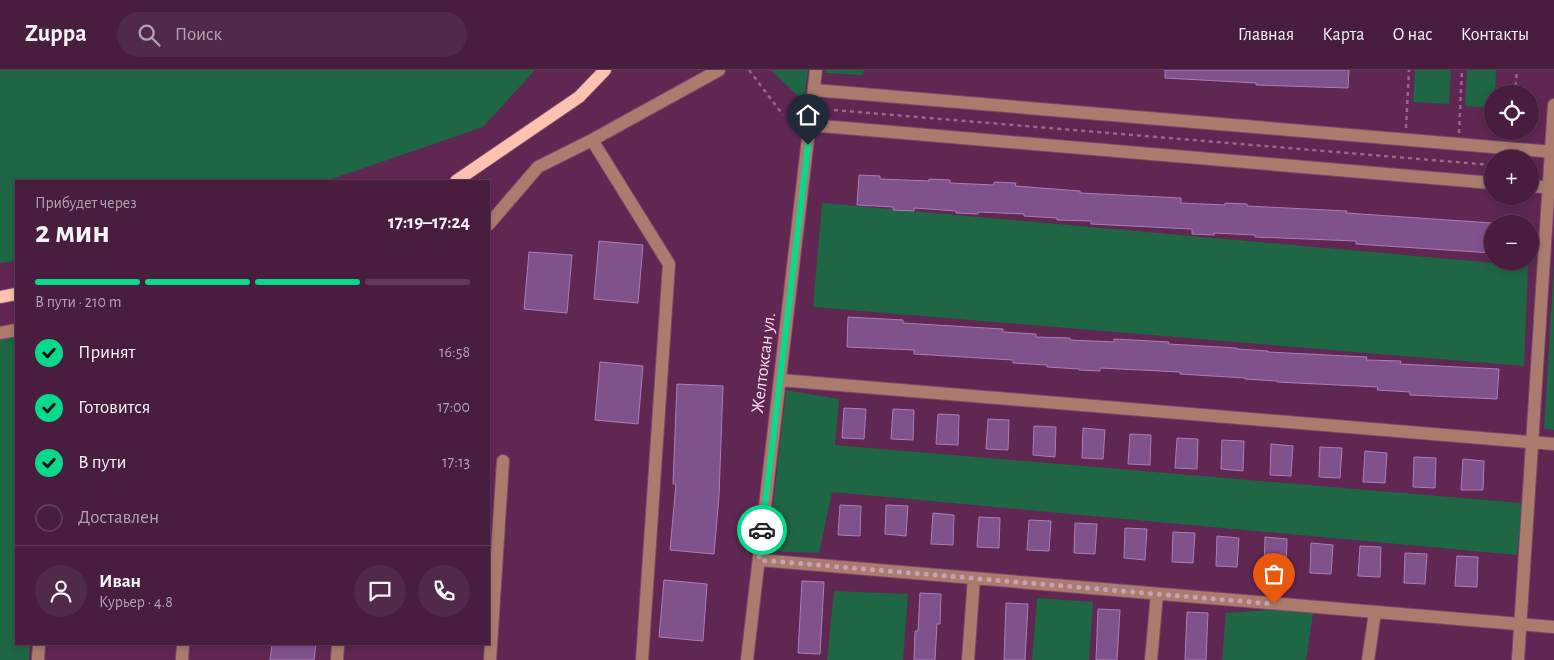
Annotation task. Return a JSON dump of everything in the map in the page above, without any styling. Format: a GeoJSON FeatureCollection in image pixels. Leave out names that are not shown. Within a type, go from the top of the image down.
{"type":"FeatureCollection","features":[{"type":"Feature","properties":{"kind":"main road"},"geometry":{"type":"LineString","coordinates":[[457,180],[579,97],[605,70]]}},
{"type":"Feature","properties":{"kind":"main road"},"geometry":{"type":"LineString","coordinates":[[0,297],[15,294]]}},
{"type":"Feature","properties":{"kind":"street"},"geometry":{"type":"LineString","coordinates":[[490,223],[538,167],[592,140],[719,70]]}},
{"type":"Feature","properties":{"kind":"street","name":"Желтоксан ул."},"geometry":{"type":"LineString","coordinates":[[747,660],[816,70]]}},
{"type":"Feature","properties":{"kind":"street"},"geometry":{"type":"LineString","coordinates":[[814,90],[1552,152]]}},
{"type":"Feature","properties":{"kind":"street"},"geometry":{"type":"LineString","coordinates":[[1518,660],[1551,188],[1554,106]]}},
{"type":"Feature","properties":{"kind":"street"},"geometry":{"type":"LineString","coordinates":[[810,125],[1484,182]]}},
{"type":"Feature","properties":{"kind":"street"},"geometry":{"type":"LineString","coordinates":[[592,140],[669,264],[642,660]]}},
{"type":"Feature","properties":{"kind":"street"},"geometry":{"type":"LineString","coordinates":[[0,333],[15,330]]}},
{"type":"Feature","properties":{"kind":"street"},"geometry":{"type":"LineString","coordinates":[[780,380],[1554,444]]}},
{"type":"Feature","properties":{"kind":"street"},"geometry":{"type":"LineString","coordinates":[[490,660],[503,461]]}},
{"type":"Feature","properties":{"kind":"street"},"geometry":{"type":"LineString","coordinates":[[759,560],[1554,627]]}},
{"type":"Feature","properties":{"kind":"street"},"geometry":{"type":"LineString","coordinates":[[968,660],[974,578]]}},
{"type":"Feature","properties":{"kind":"street"},"geometry":{"type":"LineString","coordinates":[[1152,660],[1157,594]]}},
{"type":"Feature","properties":{"kind":"street"},"geometry":{"type":"LineString","coordinates":[[1368,660],[1374,612]]}},
{"type":"Feature","properties":{"kind":"street"},"geometry":{"type":"LineString","coordinates":[[38,660],[39,645]]}},
{"type":"Feature","properties":{"kind":"street"},"geometry":{"type":"LineString","coordinates":[[182,645],[182,660]]}},
{"type":"Feature","properties":{"kind":"street"},"geometry":{"type":"LineString","coordinates":[[337,660],[338,645]]}},
{"type":"Feature","properties":{"kind":"path"},"geometry":{"type":"LineString","coordinates":[[749,70],[783,115]]}},
{"type":"Feature","properties":{"kind":"path"},"geometry":{"type":"LineString","coordinates":[[1405,140],[1409,70]]}},
{"type":"Feature","properties":{"kind":"path"},"geometry":{"type":"LineString","coordinates":[[1452,162],[1456,144],[1462,70]]}},
{"type":"Feature","properties":{"kind":"path"},"geometry":{"type":"LineString","coordinates":[[1516,85],[1517,70]]}},
{"type":"Feature","properties":{"kind":"path"},"geometry":{"type":"LineString","coordinates":[[898,116],[899,98]]}},
{"type":"Feature","properties":{"kind":"path"},"geometry":{"type":"LineString","coordinates":[[1008,125],[1010,107]]}},
{"type":"Feature","properties":{"kind":"path"},"geometry":{"type":"LineString","coordinates":[[834,110],[1484,164]]}},
{"type":"Feature","properties":{"kind":"path"},"geometry":{"type":"LineString","coordinates":[[1122,134],[1124,116]]}},
{"type":"Feature","properties":{"kind":"path"},"geometry":{"type":"LineString","coordinates":[[1228,143],[1230,125]]}},
{"type":"Feature","properties":{"kind":"path"},"geometry":{"type":"LineString","coordinates":[[1339,152],[1341,134]]}},
{"type":"Feature","properties":{"kind":"green space"},"geometry":{"type":"Polygon","coordinates":[[[0,70],[535,70],[483,127],[329,180],[15,180],[15,261],[0,263],[0,70]]]}},
{"type":"Feature","properties":{"kind":"green space"},"geometry":{"type":"Polygon","coordinates":[[[771,70],[808,70],[804,102],[771,70]]]}},
{"type":"Feature","properties":{"kind":"green space"},"geometry":{"type":"Polygon","coordinates":[[[825,70],[864,70],[863,75],[825,73],[825,70]]]}},
{"type":"Feature","properties":{"kind":"green space"},"geometry":{"type":"Polygon","coordinates":[[[1415,70],[1451,70],[1449,104],[1413,102],[1415,70]]]}},
{"type":"Feature","properties":{"kind":"green space"},"geometry":{"type":"Polygon","coordinates":[[[1467,70],[1496,70],[1495,85],[1484,85],[1484,107],[1465,106],[1467,70]]]}},
{"type":"Feature","properties":{"kind":"green space"},"geometry":{"type":"Polygon","coordinates":[[[822,203],[1484,262],[1484,270],[1528,270],[1524,366],[813,307],[822,203]]]}},
{"type":"Feature","properties":{"kind":"green space"},"geometry":{"type":"Polygon","coordinates":[[[1554,264],[1554,430],[1544,429],[1554,264]]]}},
{"type":"Feature","properties":{"kind":"green space"},"geometry":{"type":"Polygon","coordinates":[[[15,335],[15,645],[30,645],[29,660],[0,660],[0,339],[15,335]]]}},
{"type":"Feature","properties":{"kind":"green space"},"geometry":{"type":"Polygon","coordinates":[[[786,390],[839,399],[835,445],[1522,503],[1517,555],[832,492],[819,553],[768,551],[786,390]]]}},
{"type":"Feature","properties":{"kind":"green space"},"geometry":{"type":"Polygon","coordinates":[[[834,591],[908,594],[903,660],[827,660],[834,591]]]}},
{"type":"Feature","properties":{"kind":"green space"},"geometry":{"type":"Polygon","coordinates":[[[1037,598],[1093,602],[1089,660],[1032,660],[1037,598]]]}},
{"type":"Feature","properties":{"kind":"green space"},"geometry":{"type":"Polygon","coordinates":[[[1314,607],[1306,660],[1222,660],[1226,613],[1314,607]]]}},
{"type":"Feature","properties":{"kind":"building"},"geometry":{"type":"Polygon","coordinates":[[[1165,70],[1349,70],[1348,88],[1256,85],[1256,83],[1165,78],[1165,70]]]}},
{"type":"Feature","properties":{"kind":"building"},"geometry":{"type":"Polygon","coordinates":[[[859,175],[880,176],[880,179],[950,180],[950,183],[994,185],[994,182],[1016,183],[1015,186],[1080,191],[1080,193],[1181,198],[1181,203],[1247,204],[1247,206],[1347,211],[1346,213],[1484,222],[1484,252],[1356,244],[1356,241],[1255,237],[1255,235],[1214,233],[1214,235],[1192,234],[1192,229],[1091,224],[1091,221],[1057,220],[1057,218],[1024,216],[1024,214],[956,213],[956,211],[914,208],[914,211],[893,210],[893,207],[857,205],[859,175]]]}},
{"type":"Feature","properties":{"kind":"building"},"geometry":{"type":"Polygon","coordinates":[[[599,241],[643,245],[638,303],[594,299],[599,241]]]}},
{"type":"Feature","properties":{"kind":"building"},"geometry":{"type":"Polygon","coordinates":[[[529,252],[572,255],[567,313],[524,309],[529,252]]]}},
{"type":"Feature","properties":{"kind":"building"},"geometry":{"type":"Polygon","coordinates":[[[848,317],[903,320],[903,323],[1003,329],[1003,332],[1036,334],[1036,337],[1070,338],[1070,340],[1114,342],[1114,339],[1169,342],[1168,344],[1237,348],[1268,352],[1367,357],[1366,360],[1401,361],[1400,364],[1499,369],[1497,399],[1410,395],[1410,392],[1377,390],[1378,387],[1277,382],[1180,374],[1180,372],[1100,368],[1100,371],[1079,370],[1047,367],[1047,365],[1013,363],[1013,360],[914,354],[914,350],[847,347],[848,317]]]}},
{"type":"Feature","properties":{"kind":"building"},"geometry":{"type":"Polygon","coordinates":[[[600,362],[643,366],[638,424],[595,420],[600,362]]]}},
{"type":"Feature","properties":{"kind":"building"},"geometry":{"type":"Polygon","coordinates":[[[677,384],[723,386],[719,496],[714,554],[670,550],[676,484],[673,484],[677,384]]]}},
{"type":"Feature","properties":{"kind":"building"},"geometry":{"type":"Polygon","coordinates":[[[844,408],[866,409],[864,439],[842,438],[844,408]]]}},
{"type":"Feature","properties":{"kind":"building"},"geometry":{"type":"Polygon","coordinates":[[[893,409],[914,410],[913,440],[891,439],[893,409]]]}},
{"type":"Feature","properties":{"kind":"building"},"geometry":{"type":"Polygon","coordinates":[[[938,414],[959,415],[958,445],[936,444],[938,414]]]}},
{"type":"Feature","properties":{"kind":"building"},"geometry":{"type":"Polygon","coordinates":[[[988,419],[1009,420],[1008,450],[986,449],[988,419]]]}},
{"type":"Feature","properties":{"kind":"building"},"geometry":{"type":"Polygon","coordinates":[[[1034,426],[1056,427],[1055,457],[1033,455],[1034,426]]]}},
{"type":"Feature","properties":{"kind":"building"},"geometry":{"type":"Polygon","coordinates":[[[1083,428],[1105,430],[1103,459],[1082,458],[1083,428]]]}},
{"type":"Feature","properties":{"kind":"building"},"geometry":{"type":"Polygon","coordinates":[[[1130,434],[1151,435],[1150,465],[1128,464],[1130,434]]]}},
{"type":"Feature","properties":{"kind":"building"},"geometry":{"type":"Polygon","coordinates":[[[1177,438],[1198,439],[1197,469],[1175,468],[1177,438]]]}},
{"type":"Feature","properties":{"kind":"building"},"geometry":{"type":"Polygon","coordinates":[[[1222,440],[1244,441],[1243,471],[1221,469],[1222,440]]]}},
{"type":"Feature","properties":{"kind":"building"},"geometry":{"type":"Polygon","coordinates":[[[1271,444],[1293,446],[1291,476],[1270,475],[1271,444]]]}},
{"type":"Feature","properties":{"kind":"building"},"geometry":{"type":"Polygon","coordinates":[[[1320,447],[1342,448],[1340,478],[1319,477],[1320,447]]]}},
{"type":"Feature","properties":{"kind":"building"},"geometry":{"type":"Polygon","coordinates":[[[1365,451],[1387,453],[1385,483],[1363,482],[1365,451]]]}},
{"type":"Feature","properties":{"kind":"building"},"geometry":{"type":"Polygon","coordinates":[[[1414,457],[1436,458],[1435,488],[1413,487],[1414,457]]]}},
{"type":"Feature","properties":{"kind":"building"},"geometry":{"type":"Polygon","coordinates":[[[1463,459],[1484,461],[1483,490],[1461,490],[1463,459]]]}},
{"type":"Feature","properties":{"kind":"building"},"geometry":{"type":"Polygon","coordinates":[[[840,505],[861,506],[860,536],[838,535],[840,505]]]}},
{"type":"Feature","properties":{"kind":"building"},"geometry":{"type":"Polygon","coordinates":[[[886,505],[908,506],[906,536],[885,534],[886,505]]]}},
{"type":"Feature","properties":{"kind":"building"},"geometry":{"type":"Polygon","coordinates":[[[933,513],[954,515],[953,545],[931,544],[933,513]]]}},
{"type":"Feature","properties":{"kind":"building"},"geometry":{"type":"Polygon","coordinates":[[[979,517],[1000,518],[999,548],[977,547],[979,517]]]}},
{"type":"Feature","properties":{"kind":"building"},"geometry":{"type":"Polygon","coordinates":[[[1029,520],[1051,521],[1049,551],[1027,550],[1029,520]]]}},
{"type":"Feature","properties":{"kind":"building"},"geometry":{"type":"Polygon","coordinates":[[[1075,523],[1097,524],[1095,554],[1074,553],[1075,523]]]}},
{"type":"Feature","properties":{"kind":"building"},"geometry":{"type":"Polygon","coordinates":[[[1125,528],[1147,529],[1145,560],[1124,558],[1125,528]]]}},
{"type":"Feature","properties":{"kind":"building"},"geometry":{"type":"Polygon","coordinates":[[[1173,532],[1195,533],[1193,563],[1172,562],[1173,532]]]}},
{"type":"Feature","properties":{"kind":"building"},"geometry":{"type":"Polygon","coordinates":[[[1217,536],[1239,538],[1237,567],[1216,566],[1217,536]]]}},
{"type":"Feature","properties":{"kind":"building"},"geometry":{"type":"Polygon","coordinates":[[[1265,537],[1287,539],[1286,569],[1264,568],[1265,537]]]}},
{"type":"Feature","properties":{"kind":"building"},"geometry":{"type":"Polygon","coordinates":[[[1311,543],[1333,545],[1331,574],[1310,573],[1311,543]]]}},
{"type":"Feature","properties":{"kind":"building"},"geometry":{"type":"Polygon","coordinates":[[[1360,546],[1381,547],[1380,577],[1358,576],[1360,546]]]}},
{"type":"Feature","properties":{"kind":"building"},"geometry":{"type":"Polygon","coordinates":[[[1405,553],[1427,554],[1425,584],[1404,583],[1405,553]]]}},
{"type":"Feature","properties":{"kind":"building"},"geometry":{"type":"Polygon","coordinates":[[[1457,556],[1478,557],[1477,587],[1455,586],[1457,556]]]}},
{"type":"Feature","properties":{"kind":"building"},"geometry":{"type":"Polygon","coordinates":[[[664,580],[707,584],[703,641],[659,637],[664,580]]]}},
{"type":"Feature","properties":{"kind":"building"},"geometry":{"type":"Polygon","coordinates":[[[802,581],[824,582],[820,654],[798,653],[802,581]]]}},
{"type":"Feature","properties":{"kind":"building"},"geometry":{"type":"Polygon","coordinates":[[[920,593],[941,594],[940,624],[937,624],[935,660],[914,660],[915,631],[918,631],[920,593]]]}},
{"type":"Feature","properties":{"kind":"building"},"geometry":{"type":"Polygon","coordinates":[[[1006,603],[1028,604],[1025,660],[1004,660],[1006,603]]]}},
{"type":"Feature","properties":{"kind":"building"},"geometry":{"type":"Polygon","coordinates":[[[1098,609],[1120,610],[1117,660],[1096,660],[1098,609]]]}},
{"type":"Feature","properties":{"kind":"building"},"geometry":{"type":"Polygon","coordinates":[[[1187,612],[1208,613],[1206,660],[1185,660],[1187,612]]]}},
{"type":"Feature","properties":{"kind":"building"},"geometry":{"type":"Polygon","coordinates":[[[272,645],[316,645],[314,660],[270,660],[272,645]]]}},
{"type":"Feature","properties":{"kind":"way so far"},"geometry":{"type":"LineString","coordinates":[[762,530],[759,560],[1274,604]]}},
{"type":"Feature","properties":{"kind":"route"},"geometry":{"type":"LineString","coordinates":[[762,530],[808,145]]}}]}
